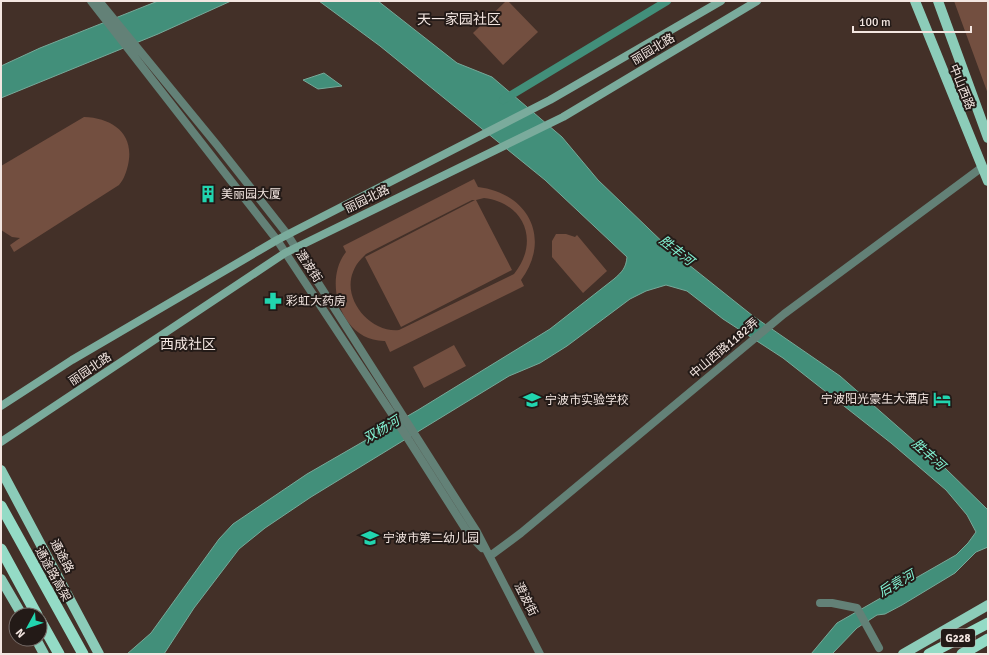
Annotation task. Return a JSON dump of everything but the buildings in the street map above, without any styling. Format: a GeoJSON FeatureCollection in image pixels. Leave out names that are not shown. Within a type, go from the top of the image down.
{"type":"FeatureCollection","features":[{"type":"Feature","properties":{"kind":"highway","name":"通途路高架"},"geometry":{"type":"LineString","coordinates":[[1,506],[83,654]]}},
{"type":"Feature","properties":{"kind":"highway"},"geometry":{"type":"LineString","coordinates":[[1,549],[33,607]]}},
{"type":"Feature","properties":{"kind":"highway","name":"G228"},"geometry":{"type":"LineString","coordinates":[[928,654],[988,623]]}},
{"type":"Feature","properties":{"kind":"highway"},"geometry":{"type":"LineString","coordinates":[[48,634],[59,654]]}},
{"type":"Feature","properties":{"kind":"highway","name":"G228"},"geometry":{"type":"LineString","coordinates":[[962,654],[988,639]]}},
{"type":"Feature","properties":{"kind":"main road","name":"丽园北路"},"geometry":{"type":"LineString","coordinates":[[1,406],[72,360],[287,234],[550,100],[722,1]]}},
{"type":"Feature","properties":{"kind":"main road","name":"丽园北路"},"geometry":{"type":"LineString","coordinates":[[1,442],[285,253],[563,117],[757,1]]}},
{"type":"Feature","properties":{"kind":"main road","name":"中山西路"},"geometry":{"type":"LineString","coordinates":[[915,1],[988,181]]}},
{"type":"Feature","properties":{"kind":"main road","name":"中山西路"},"geometry":{"type":"LineString","coordinates":[[938,1],[988,138]]}},
{"type":"Feature","properties":{"kind":"main road","name":"通途路"},"geometry":{"type":"LineString","coordinates":[[1,470],[99,654]]}},
{"type":"Feature","properties":{"kind":"main road"},"geometry":{"type":"LineString","coordinates":[[1,579],[17,607]]}},
{"type":"Feature","properties":{"kind":"main road"},"geometry":{"type":"LineString","coordinates":[[902,654],[988,605]]}},
{"type":"Feature","properties":{"kind":"street","name":"澄波街"},"geometry":{"type":"LineString","coordinates":[[91,1],[104,12],[287,234],[413,439],[490,556],[540,654]]}},
{"type":"Feature","properties":{"kind":"street","name":"澄波街"},"geometry":{"type":"LineString","coordinates":[[99,1],[104,12]]}},
{"type":"Feature","properties":{"kind":"street","name":"澄波街"},"geometry":{"type":"LineString","coordinates":[[134,48],[277,240],[398,415]]}},
{"type":"Feature","properties":{"kind":"street","name":"中山西路1182弄"},"geometry":{"type":"LineString","coordinates":[[490,556],[521,533],[784,314],[982,168]]}},
{"type":"Feature","properties":{"kind":"street"},"geometry":{"type":"LineString","coordinates":[[820,603],[832,603],[857,608],[879,648]]}},
{"type":"Feature","properties":{"kind":"shaded area"},"geometry":{"type":"Polygon","coordinates":[[[506,1],[508,1],[538,32],[503,65],[473,33],[506,1]]]}},
{"type":"Feature","properties":{"kind":"shaded area"},"geometry":{"type":"Polygon","coordinates":[[[954,1],[988,1],[988,94],[954,1]]]}},
{"type":"Feature","properties":{"kind":"shaded area"},"geometry":{"type":"Polygon","coordinates":[[[84,117],[95,118],[113,124],[125,136],[129,154],[128,165],[124,178],[119,185],[14,252],[10,245],[20,238],[12,237],[1,230],[1,166],[84,117]]]}},
{"type":"Feature","properties":{"kind":"shaded area"},"geometry":{"type":"Polygon","coordinates":[[[474,179],[478,187],[495,191],[510,198],[522,208],[530,220],[534,234],[534,249],[530,264],[521,280],[524,286],[390,352],[385,341],[370,339],[357,332],[347,321],[340,308],[336,294],[336,279],[339,264],[346,252],[343,246],[474,179]],[[484,198],[476,200],[512,270],[401,327],[365,257],[475,200],[472,200],[366,254],[358,262],[353,272],[351,293],[361,312],[378,326],[399,330],[514,274],[522,262],[526,249],[527,237],[524,226],[518,216],[510,207],[498,201],[484,198]]]}},
{"type":"Feature","properties":{"kind":"shaded area"},"geometry":{"type":"Polygon","coordinates":[[[556,234],[566,234],[575,237],[577,235],[607,271],[583,293],[552,257],[552,241],[556,234]]]}},
{"type":"Feature","properties":{"kind":"shaded area"},"geometry":{"type":"Polygon","coordinates":[[[454,345],[466,366],[424,388],[413,367],[454,345]]]}},
{"type":"Feature","properties":{"kind":"water"},"geometry":{"type":"Polygon","coordinates":[[[158,1],[231,1],[158,34],[1,98],[1,66],[40,48],[158,1]]]}},
{"type":"Feature","properties":{"kind":"water"},"geometry":{"type":"Polygon","coordinates":[[[319,1],[378,1],[457,63],[492,77],[562,137],[598,180],[674,253],[753,316],[840,376],[946,469],[988,510],[988,547],[976,552],[955,573],[902,605],[885,614],[877,615],[857,628],[832,654],[811,654],[837,623],[956,555],[976,532],[967,515],[946,490],[891,443],[783,358],[723,319],[687,291],[666,285],[646,291],[630,299],[567,346],[540,363],[509,376],[311,497],[265,528],[239,549],[194,608],[164,654],[127,654],[151,633],[219,539],[233,524],[307,474],[418,410],[550,329],[614,279],[626,264],[627,257],[545,180],[380,46],[319,1]]]}},
{"type":"Feature","properties":{"kind":"water"},"geometry":{"type":"Polygon","coordinates":[[[324,73],[342,86],[318,89],[303,80],[324,73]]]}},
{"type":"Feature","properties":{"kind":"waterway"},"geometry":{"type":"LineString","coordinates":[[503,100],[667,1]]}},
{"type":"Feature","properties":{"kind":"place","name":"美丽园大厦"},"geometry":{"type":"Point","coordinates":[208,194]}},
{"type":"Feature","properties":{"kind":"place","name":"彩虹大药房"},"geometry":{"type":"Point","coordinates":[273,301]}},
{"type":"Feature","properties":{"kind":"place","name":"宁波阳光豪生大酒店"},"geometry":{"type":"Point","coordinates":[942,399]}},
{"type":"Feature","properties":{"kind":"place","name":"宁波市实验学校"},"geometry":{"type":"Point","coordinates":[532,400]}},
{"type":"Feature","properties":{"kind":"place","name":"宁波市第二幼儿园"},"geometry":{"type":"Point","coordinates":[370,538]}},
{"type":"Feature","properties":{"kind":"district","name":"天一家园社区"},"geometry":{"type":"Point","coordinates":[459,19]}},
{"type":"Feature","properties":{"kind":"district","name":"西成社区"},"geometry":{"type":"Point","coordinates":[188,344]}},
{"type":"Feature","properties":{"kind":"water label","name":"胜丰河"},"geometry":{"type":"Point","coordinates":[677,250]}},
{"type":"Feature","properties":{"kind":"water label","name":"双杨河"},"geometry":{"type":"Point","coordinates":[381,429]}},
{"type":"Feature","properties":{"kind":"water label","name":"胜丰河"},"geometry":{"type":"Point","coordinates":[929,454]}},
{"type":"Feature","properties":{"kind":"water label","name":"后袁河"},"geometry":{"type":"Point","coordinates":[896,583]}}]}
